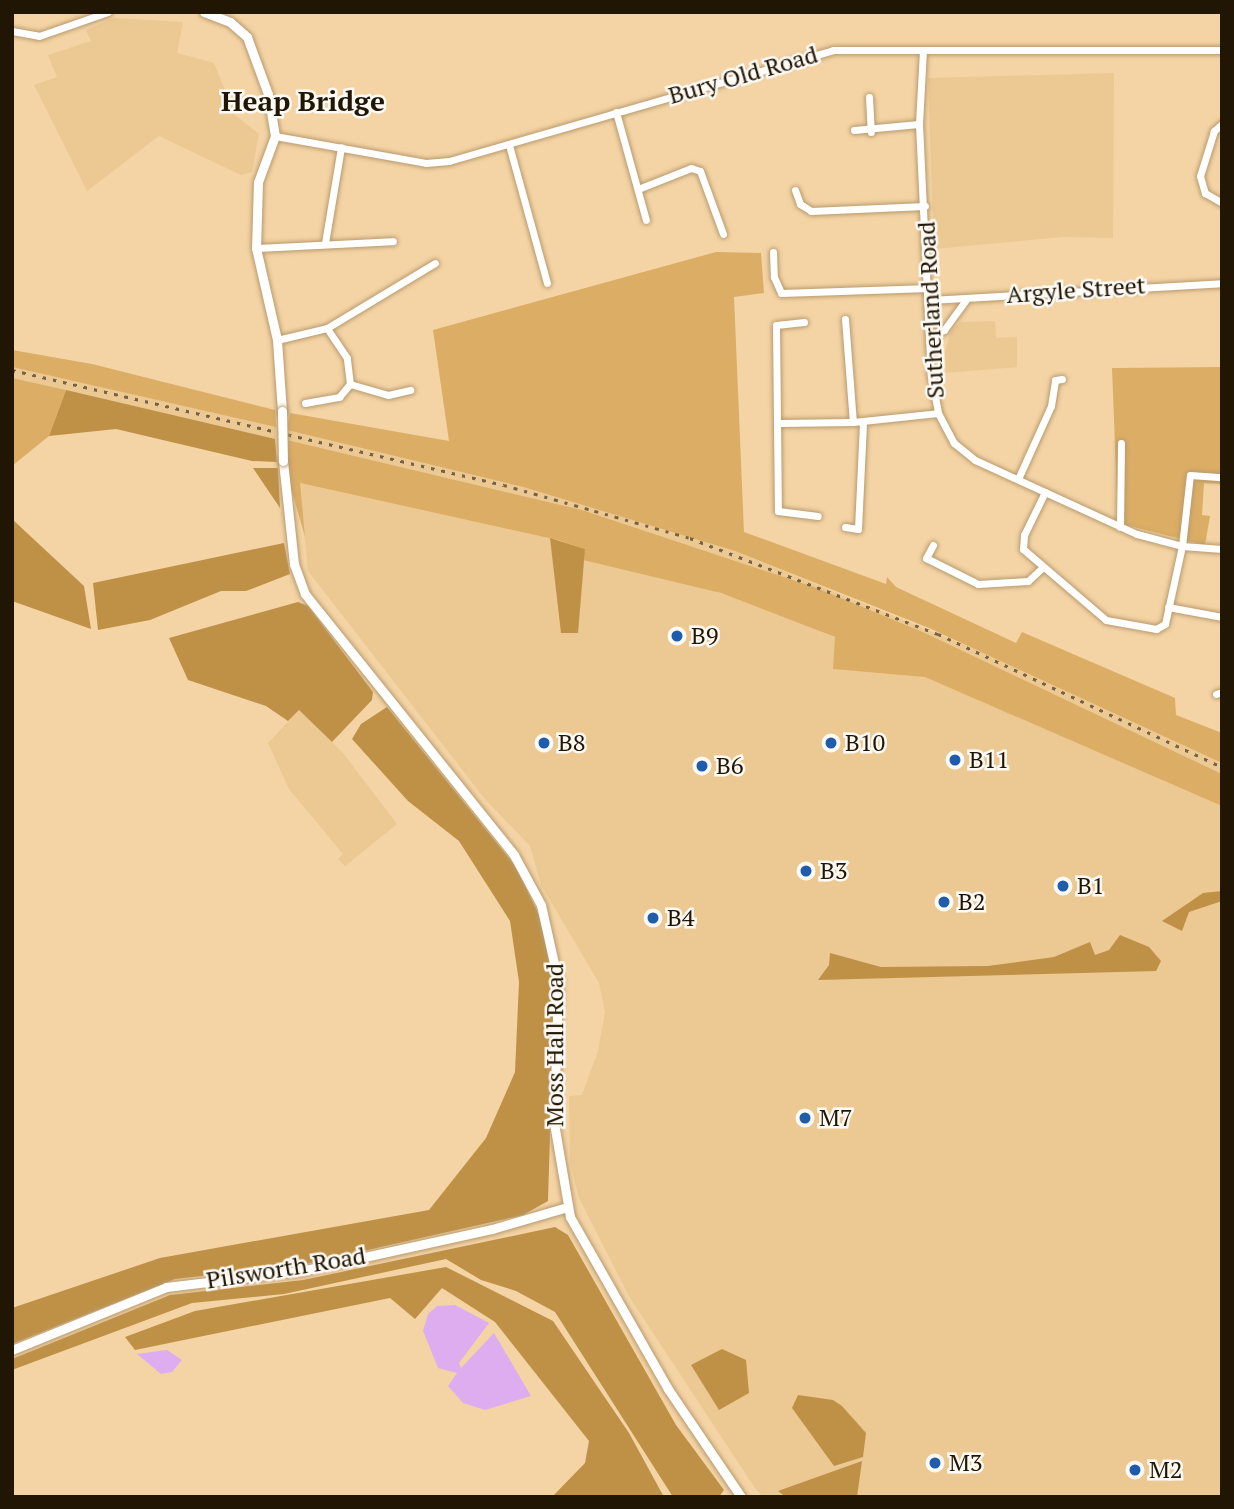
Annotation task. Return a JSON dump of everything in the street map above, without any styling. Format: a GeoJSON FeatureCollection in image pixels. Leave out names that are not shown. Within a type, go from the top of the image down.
{"type":"FeatureCollection","features":[{"type":"Feature","properties":{"kind":"street"},"geometry":{"type":"LineString","coordinates":[[12,32],[46,34],[108,12]]}},
{"type":"Feature","properties":{"kind":"street"},"geometry":{"type":"LineString","coordinates":[[204,12],[230,22],[251,44],[268,94],[275,136]]}},
{"type":"Feature","properties":{"kind":"street","name":"Sutherland Road"},"geometry":{"type":"LineString","coordinates":[[923,50],[919,124],[930,300],[930,376],[938,412],[954,443],[975,460],[1120,527],[1182,546],[1222,549]]}},
{"type":"Feature","properties":{"kind":"street","name":"Bury Old Road"},"geometry":{"type":"LineString","coordinates":[[275,136],[426,163],[509,145],[825,51],[1222,50]]}},
{"type":"Feature","properties":{"kind":"street"},"geometry":{"type":"LineString","coordinates":[[869,97],[871,132]]}},
{"type":"Feature","properties":{"kind":"street"},"geometry":{"type":"LineString","coordinates":[[616,112],[646,219]]}},
{"type":"Feature","properties":{"kind":"street"},"geometry":{"type":"LineString","coordinates":[[854,130],[871,132],[919,124]]}},
{"type":"Feature","properties":{"kind":"street"},"geometry":{"type":"LineString","coordinates":[[1222,124],[1214,131],[1200,176],[1205,193],[1222,203]]}},
{"type":"Feature","properties":{"kind":"street","name":"Moss Hall Road"},"geometry":{"type":"LineString","coordinates":[[275,136],[258,182],[256,248],[277,340],[283,461],[294,564],[305,594],[514,855],[541,905],[558,981],[554,1123],[567,1207],[649,1357],[741,1497]]}},
{"type":"Feature","properties":{"kind":"street"},"geometry":{"type":"LineString","coordinates":[[509,145],[547,283]]}},
{"type":"Feature","properties":{"kind":"street"},"geometry":{"type":"LineString","coordinates":[[324,243],[341,148]]}},
{"type":"Feature","properties":{"kind":"street"},"geometry":{"type":"LineString","coordinates":[[638,189],[691,168],[700,171],[723,234]]}},
{"type":"Feature","properties":{"kind":"street"},"geometry":{"type":"LineString","coordinates":[[795,190],[800,204],[819,211],[925,206]]}},
{"type":"Feature","properties":{"kind":"street"},"geometry":{"type":"LineString","coordinates":[[818,222],[819,211]]}},
{"type":"Feature","properties":{"kind":"street"},"geometry":{"type":"LineString","coordinates":[[256,248],[393,241]]}},
{"type":"Feature","properties":{"kind":"street"},"geometry":{"type":"LineString","coordinates":[[773,252],[774,277],[781,293],[929,288]]}},
{"type":"Feature","properties":{"kind":"street"},"geometry":{"type":"LineString","coordinates":[[277,340],[327,328],[435,263]]}},
{"type":"Feature","properties":{"kind":"street","name":"Argyle Street"},"geometry":{"type":"LineString","coordinates":[[930,300],[1222,284]]}},
{"type":"Feature","properties":{"kind":"street"},"geometry":{"type":"LineString","coordinates":[[931,335],[944,330],[967,298]]}},
{"type":"Feature","properties":{"kind":"street"},"geometry":{"type":"LineString","coordinates":[[845,320],[853,422]]}},
{"type":"Feature","properties":{"kind":"street"},"geometry":{"type":"LineString","coordinates":[[804,322],[776,325],[780,423],[778,511],[818,516]]}},
{"type":"Feature","properties":{"kind":"street"},"geometry":{"type":"LineString","coordinates":[[327,328],[347,358],[351,384]]}},
{"type":"Feature","properties":{"kind":"street"},"geometry":{"type":"LineString","coordinates":[[1018,479],[1051,406],[1055,380],[1062,379]]}},
{"type":"Feature","properties":{"kind":"street"},"geometry":{"type":"LineString","coordinates":[[351,384],[388,395],[411,390]]}},
{"type":"Feature","properties":{"kind":"street"},"geometry":{"type":"LineString","coordinates":[[305,402],[339,397],[351,384]]}},
{"type":"Feature","properties":{"kind":"street"},"geometry":{"type":"LineString","coordinates":[[780,423],[853,422],[938,412]]}},
{"type":"Feature","properties":{"kind":"street"},"geometry":{"type":"LineString","coordinates":[[845,527],[858,529],[863,421]]}},
{"type":"Feature","properties":{"kind":"street"},"geometry":{"type":"LineString","coordinates":[[1120,527],[1121,443]]}},
{"type":"Feature","properties":{"kind":"street"},"geometry":{"type":"LineString","coordinates":[[1045,492],[1023,542],[1023,549],[1105,620],[1156,629],[1165,624],[1182,546],[1190,475],[1222,477]]}},
{"type":"Feature","properties":{"kind":"street"},"geometry":{"type":"LineString","coordinates":[[933,545],[926,558],[978,584],[1028,581],[1042,568]]}},
{"type":"Feature","properties":{"kind":"street"},"geometry":{"type":"LineString","coordinates":[[1168,607],[1222,617]]}},
{"type":"Feature","properties":{"kind":"street","name":"Pilsworth Road"},"geometry":{"type":"LineString","coordinates":[[12,1350],[166,1287],[300,1271],[492,1228],[567,1207]]}},
{"type":"Feature","properties":{"kind":"shaded area"},"geometry":{"type":"Polygon","coordinates":[[[114,18],[183,22],[177,53],[214,63],[235,115],[259,134],[252,172],[241,175],[159,136],[87,191],[34,85],[57,77],[48,55],[91,41],[86,30],[114,18]]]}},
{"type":"Feature","properties":{"kind":"shaded area"},"geometry":{"type":"Polygon","coordinates":[[[1114,73],[1113,238],[1063,237],[934,249],[928,78],[1114,73]]]}},
{"type":"Feature","properties":{"kind":"shaded area"},"geometry":{"type":"Polygon","coordinates":[[[716,252],[761,253],[764,293],[734,297],[744,532],[886,584],[887,577],[896,587],[1016,643],[1022,632],[1175,698],[1176,715],[1222,733],[1222,763],[929,628],[735,551],[523,487],[287,430],[290,413],[449,441],[433,330],[716,252]]]}},
{"type":"Feature","properties":{"kind":"shaded area"},"geometry":{"type":"Polygon","coordinates":[[[995,321],[996,338],[1017,337],[1017,367],[946,373],[945,351],[951,331],[961,322],[995,321]]]}},
{"type":"Feature","properties":{"kind":"shaded area"},"geometry":{"type":"Polygon","coordinates":[[[12,350],[92,364],[275,410],[276,427],[12,367],[12,350]]]}},
{"type":"Feature","properties":{"kind":"shaded area"},"geometry":{"type":"Polygon","coordinates":[[[12,367],[276,427],[275,439],[12,378],[12,367]]]}},
{"type":"Feature","properties":{"kind":"shaded area"},"geometry":{"type":"Polygon","coordinates":[[[1222,367],[1222,484],[1204,483],[1202,515],[1210,516],[1205,545],[1118,523],[1112,368],[1222,367]]]}},
{"type":"Feature","properties":{"kind":"shaded area"},"geometry":{"type":"Polygon","coordinates":[[[12,378],[66,390],[49,436],[12,466],[12,378]]]}},
{"type":"Feature","properties":{"kind":"shaded area"},"geometry":{"type":"Polygon","coordinates":[[[66,390],[275,439],[277,462],[252,461],[116,429],[49,436],[66,390]]]}},
{"type":"Feature","properties":{"kind":"shaded area"},"geometry":{"type":"Polygon","coordinates":[[[287,430],[523,487],[735,551],[1030,672],[1222,763],[1222,774],[925,633],[817,588],[582,510],[287,440],[287,430]]]}},
{"type":"Feature","properties":{"kind":"shaded area"},"geometry":{"type":"Polygon","coordinates":[[[287,440],[582,510],[817,588],[925,633],[1222,774],[1222,806],[925,677],[833,669],[835,637],[721,593],[583,560],[585,549],[558,540],[300,483],[305,537],[288,477],[287,440]]]}},
{"type":"Feature","properties":{"kind":"shaded area"},"geometry":{"type":"Polygon","coordinates":[[[253,468],[278,468],[280,508],[253,468]]]}},
{"type":"Feature","properties":{"kind":"shaded area"},"geometry":{"type":"Polygon","coordinates":[[[299,483],[558,540],[771,610],[1222,806],[1222,1497],[763,1497],[630,1298],[579,1198],[570,1162],[569,1096],[582,1095],[598,1051],[605,1012],[599,983],[541,885],[530,846],[484,798],[308,571],[299,483]]]}},
{"type":"Feature","properties":{"kind":"shaded area"},"geometry":{"type":"Polygon","coordinates":[[[12,519],[84,586],[91,629],[12,601],[12,519]]]}},
{"type":"Feature","properties":{"kind":"shaded area"},"geometry":{"type":"Polygon","coordinates":[[[550,538],[585,549],[578,633],[561,633],[550,538]]]}},
{"type":"Feature","properties":{"kind":"shaded area"},"geometry":{"type":"Polygon","coordinates":[[[284,543],[290,574],[246,591],[221,591],[150,620],[98,630],[93,583],[284,543]]]}},
{"type":"Feature","properties":{"kind":"shaded area"},"geometry":{"type":"Polygon","coordinates":[[[298,602],[308,606],[373,692],[372,700],[332,742],[299,710],[288,721],[266,706],[188,680],[169,638],[298,602]]]}},
{"type":"Feature","properties":{"kind":"shaded area"},"geometry":{"type":"Polygon","coordinates":[[[387,707],[516,867],[540,917],[553,970],[554,1003],[548,1201],[523,1215],[301,1265],[175,1279],[12,1344],[12,1308],[160,1258],[429,1210],[486,1138],[515,1072],[519,982],[510,921],[459,841],[408,801],[352,739],[361,724],[387,707]]]}},
{"type":"Feature","properties":{"kind":"shaded area"},"geometry":{"type":"Polygon","coordinates":[[[299,710],[343,753],[397,824],[345,866],[338,859],[343,854],[289,789],[268,743],[299,710]]]}},
{"type":"Feature","properties":{"kind":"shaded area"},"geometry":{"type":"Polygon","coordinates":[[[1222,891],[1222,901],[1189,912],[1182,931],[1162,921],[1203,893],[1222,891]]]}},
{"type":"Feature","properties":{"kind":"shaded area"},"geometry":{"type":"Polygon","coordinates":[[[1120,935],[1149,947],[1161,961],[1156,971],[818,980],[829,965],[830,953],[881,967],[988,966],[1054,957],[1090,942],[1095,955],[1109,950],[1120,935]]]}},
{"type":"Feature","properties":{"kind":"shaded area"},"geometry":{"type":"Polygon","coordinates":[[[555,1227],[568,1235],[676,1425],[724,1490],[719,1497],[673,1497],[555,1312],[516,1291],[481,1280],[446,1259],[284,1294],[192,1303],[12,1370],[12,1359],[170,1295],[303,1280],[555,1227]]]}},
{"type":"Feature","properties":{"kind":"shaded area"},"geometry":{"type":"Polygon","coordinates":[[[446,1267],[553,1321],[629,1433],[664,1497],[552,1497],[585,1463],[589,1441],[495,1322],[442,1288],[415,1319],[390,1298],[135,1350],[125,1337],[195,1311],[446,1267]]]}},
{"type":"Feature","properties":{"kind":"shaded area"},"geometry":{"type":"Polygon","coordinates":[[[455,1305],[489,1323],[459,1363],[461,1368],[494,1333],[531,1396],[485,1410],[463,1403],[448,1386],[457,1373],[438,1368],[423,1331],[428,1314],[437,1306],[455,1305]]]}},
{"type":"Feature","properties":{"kind":"shaded area"},"geometry":{"type":"Polygon","coordinates":[[[722,1349],[746,1360],[749,1393],[719,1410],[691,1365],[722,1349]]]}},
{"type":"Feature","properties":{"kind":"shaded area"},"geometry":{"type":"Polygon","coordinates":[[[167,1350],[182,1360],[172,1372],[161,1374],[137,1354],[167,1350]]]}},
{"type":"Feature","properties":{"kind":"shaded area"},"geometry":{"type":"Polygon","coordinates":[[[798,1395],[833,1400],[842,1406],[866,1433],[863,1457],[834,1466],[792,1408],[798,1395]]]}},
{"type":"Feature","properties":{"kind":"shaded area"},"geometry":{"type":"Polygon","coordinates":[[[862,1461],[857,1497],[786,1497],[778,1491],[862,1461]]]}},
{"type":"Feature","properties":{"kind":"railway"},"geometry":{"type":"LineString","coordinates":[[12,370],[504,485],[690,538],[938,634],[1222,767]]}},
{"type":"Feature","properties":{"kind":"place","name":"B9"},"geometry":{"type":"Point","coordinates":[677,636]}},
{"type":"Feature","properties":{"kind":"place","name":"B8"},"geometry":{"type":"Point","coordinates":[544,743]}},
{"type":"Feature","properties":{"kind":"place","name":"B10"},"geometry":{"type":"Point","coordinates":[831,743]}},
{"type":"Feature","properties":{"kind":"place","name":"B11"},"geometry":{"type":"Point","coordinates":[955,760]}},
{"type":"Feature","properties":{"kind":"place","name":"B6"},"geometry":{"type":"Point","coordinates":[702,766]}},
{"type":"Feature","properties":{"kind":"place","name":"B3"},"geometry":{"type":"Point","coordinates":[806,871]}},
{"type":"Feature","properties":{"kind":"place","name":"B1"},"geometry":{"type":"Point","coordinates":[1063,886]}},
{"type":"Feature","properties":{"kind":"place","name":"B2"},"geometry":{"type":"Point","coordinates":[944,902]}},
{"type":"Feature","properties":{"kind":"place","name":"B4"},"geometry":{"type":"Point","coordinates":[653,918]}},
{"type":"Feature","properties":{"kind":"place","name":"M7"},"geometry":{"type":"Point","coordinates":[805,1118]}},
{"type":"Feature","properties":{"kind":"place","name":"M3"},"geometry":{"type":"Point","coordinates":[935,1463]}},
{"type":"Feature","properties":{"kind":"place","name":"M2"},"geometry":{"type":"Point","coordinates":[1135,1470]}},
{"type":"Feature","properties":{"kind":"district","name":"Heap Bridge"},"geometry":{"type":"Point","coordinates":[303,101]}}]}
